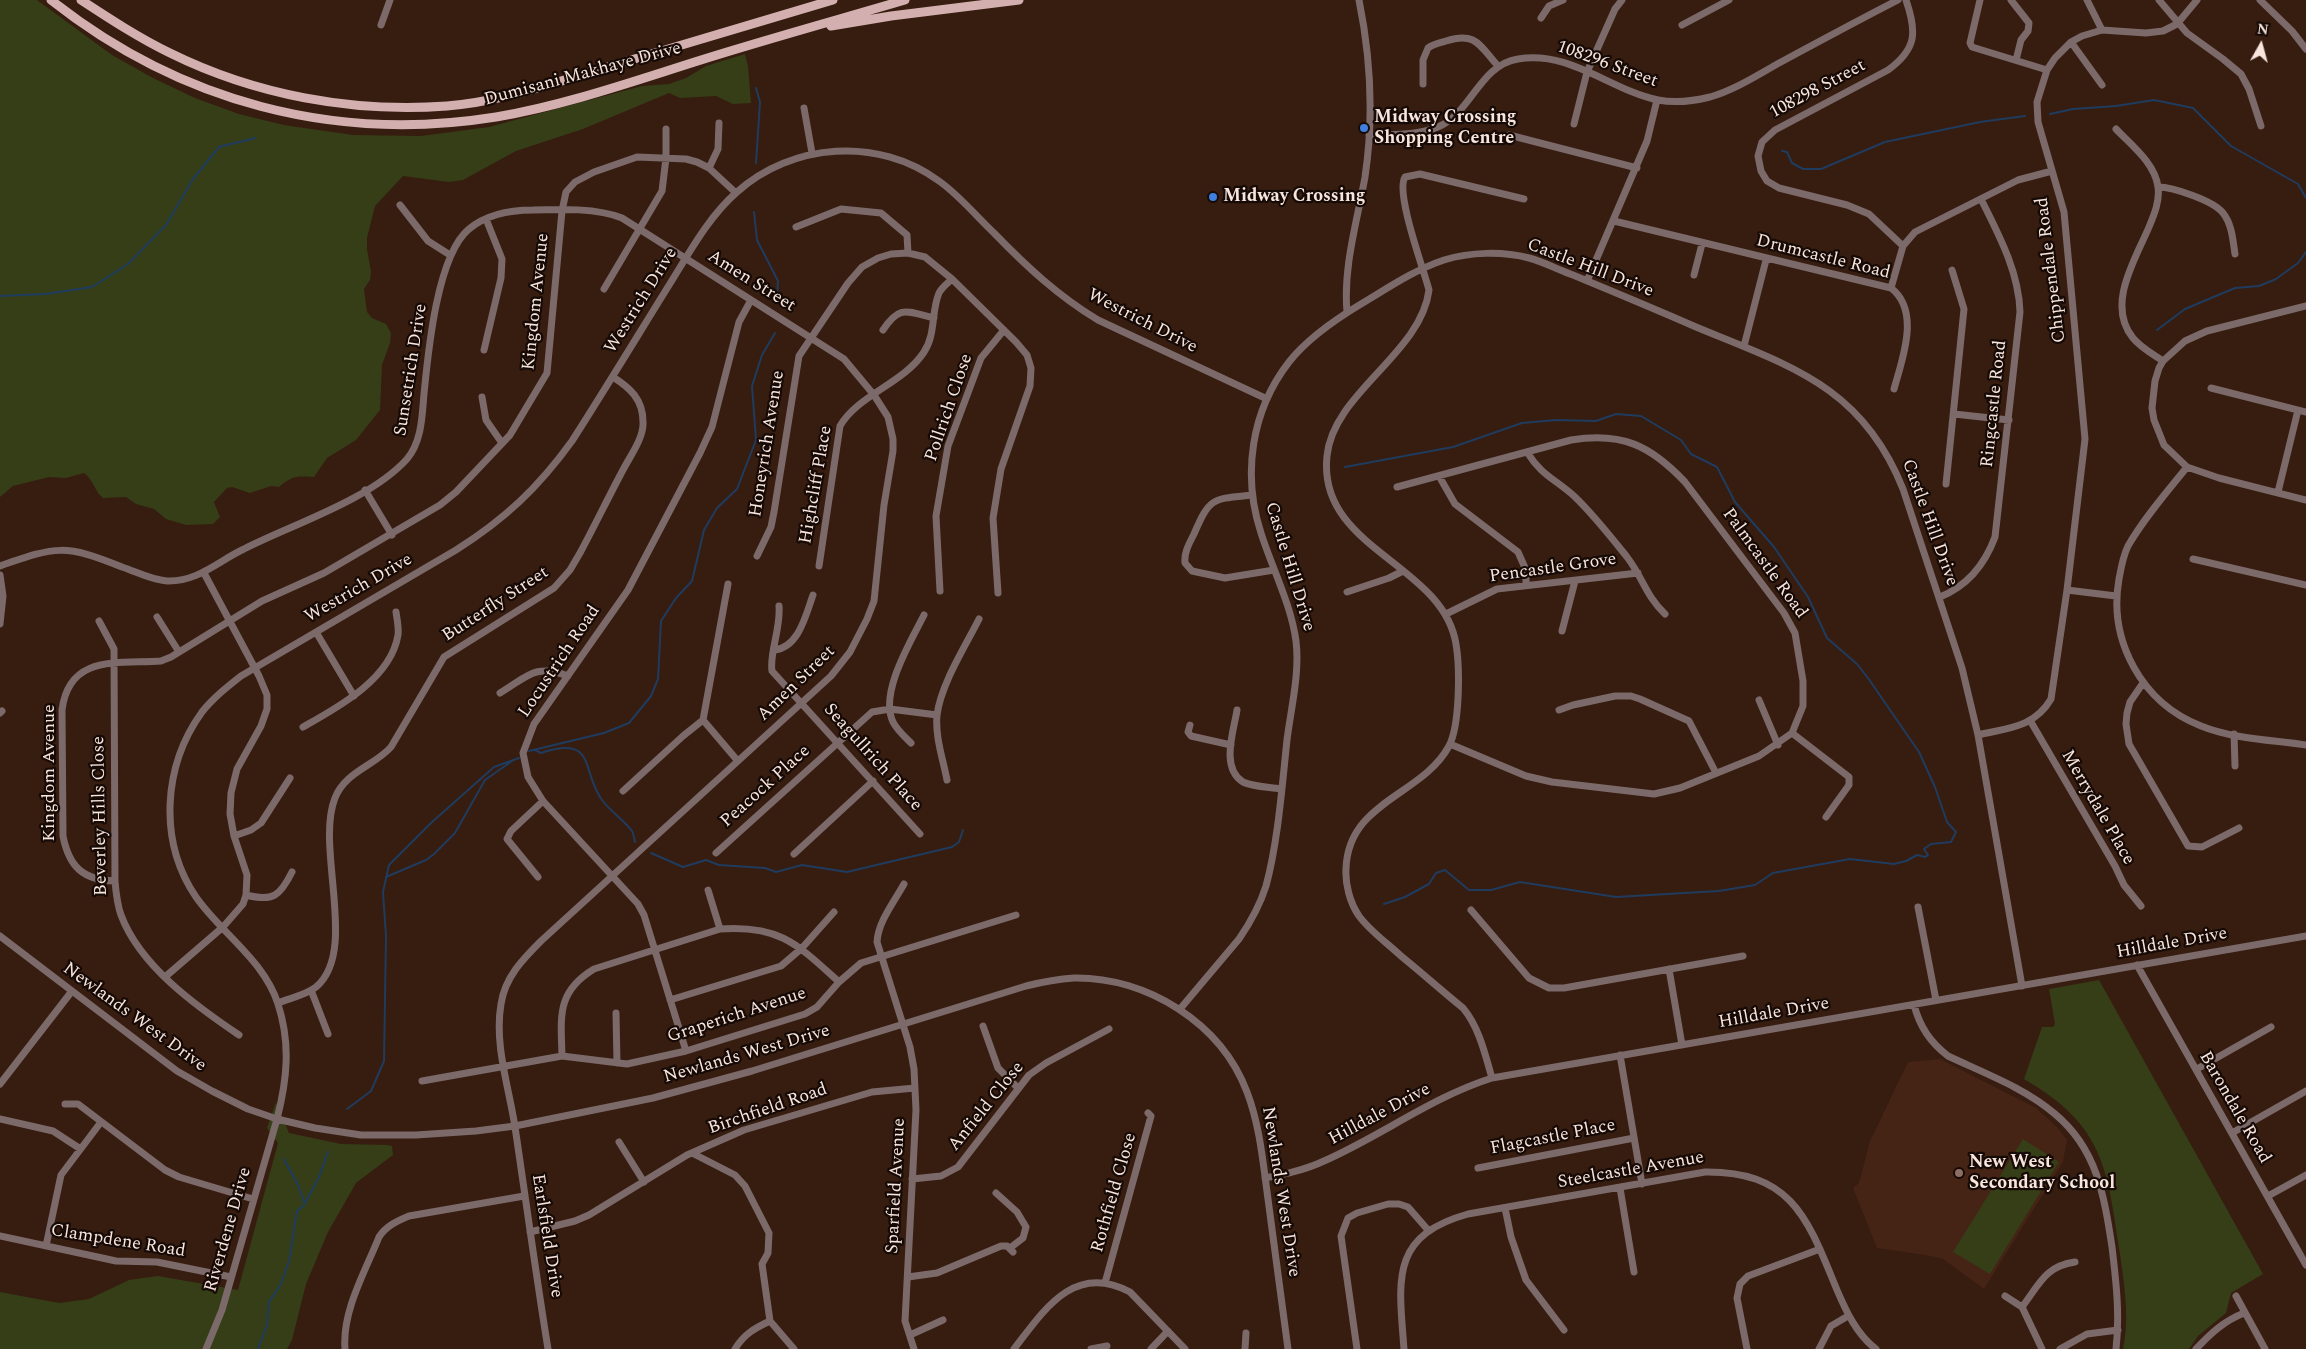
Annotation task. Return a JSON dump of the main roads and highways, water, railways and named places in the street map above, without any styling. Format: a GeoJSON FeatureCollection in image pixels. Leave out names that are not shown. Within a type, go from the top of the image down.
{"type":"FeatureCollection","features":[{"type":"Feature","properties":{"kind":"main road","name":"Dumisani Makhaye Drive"},"geometry":{"type":"LineString","coordinates":[[51,0],[96,32],[135,56],[196,86],[233,99],[285,113],[364,124],[428,125],[520,112],[631,82],[905,0]]}},
{"type":"Feature","properties":{"kind":"main road","name":"Dumisani Makhaye Drive"},"geometry":{"type":"LineString","coordinates":[[81,0],[168,52],[238,81],[325,102],[396,107],[449,106],[514,94],[833,0]]}},
{"type":"Feature","properties":{"kind":"main road"},"geometry":{"type":"LineString","coordinates":[[788,34],[900,15],[1019,0]]}},
{"type":"Feature","properties":{"kind":"waterway"},"geometry":{"type":"LineString","coordinates":[[756,88],[760,102],[756,163]]}},
{"type":"Feature","properties":{"kind":"waterway"},"geometry":{"type":"LineString","coordinates":[[2050,114],[2073,109],[2116,106],[2154,100],[2193,108],[2231,146],[2298,184],[2306,198]]}},
{"type":"Feature","properties":{"kind":"waterway"},"geometry":{"type":"LineString","coordinates":[[1782,151],[1787,152],[1792,163],[1803,169],[1821,169],[1885,142],[1980,122],[2025,116]]}},
{"type":"Feature","properties":{"kind":"waterway"},"geometry":{"type":"LineString","coordinates":[[0,296],[45,294],[92,287],[128,264],[166,225],[193,179],[219,147],[255,138]]}},
{"type":"Feature","properties":{"kind":"waterway"},"geometry":{"type":"LineString","coordinates":[[754,212],[757,240],[778,281],[777,296]]}},
{"type":"Feature","properties":{"kind":"waterway"},"geometry":{"type":"LineString","coordinates":[[2157,330],[2185,309],[2235,288],[2259,286],[2276,279],[2298,263],[2306,252]]}},
{"type":"Feature","properties":{"kind":"waterway"},"geometry":{"type":"LineString","coordinates":[[529,751],[604,733],[629,723],[651,696],[658,679],[661,621],[676,598],[692,581],[704,530],[717,508],[737,489],[756,440],[752,386],[762,355],[775,333]]}},
{"type":"Feature","properties":{"kind":"waterway"},"geometry":{"type":"LineString","coordinates":[[1345,467],[1453,447],[1522,423],[1556,420],[1596,421],[1616,414],[1641,416],[1681,440],[1691,454],[1717,467],[1735,502],[1774,547],[1808,597],[1827,638],[1857,664],[1919,752],[1935,787],[1947,822],[1956,832],[1951,842],[1931,844],[1924,849],[1928,855],[1925,857],[1917,855],[1906,861],[1894,864],[1850,859],[1773,873],[1755,885],[1719,891],[1616,897],[1520,882],[1491,890],[1469,890],[1445,870],[1436,873],[1429,884],[1405,897],[1384,904]]}},
{"type":"Feature","properties":{"kind":"waterway"},"geometry":{"type":"LineString","coordinates":[[535,750],[541,753],[559,748],[571,748],[579,752],[585,759],[602,800],[633,832],[635,842]]}},
{"type":"Feature","properties":{"kind":"waterway"},"geometry":{"type":"LineString","coordinates":[[347,1109],[371,1091],[384,1061],[386,936],[383,892],[389,865],[432,822],[494,767],[519,758]]}},
{"type":"Feature","properties":{"kind":"waterway"},"geometry":{"type":"LineString","coordinates":[[386,877],[426,860],[434,854],[455,833],[485,780],[512,761]]}},
{"type":"Feature","properties":{"kind":"waterway"},"geometry":{"type":"LineString","coordinates":[[651,853],[683,867],[706,860],[719,865],[765,868],[776,872],[802,865],[847,872],[952,847],[959,842],[963,830]]}},
{"type":"Feature","properties":{"kind":"waterway"},"geometry":{"type":"LineString","coordinates":[[258,1349],[267,1325],[269,1302],[281,1284],[289,1261],[297,1211],[304,1205],[319,1177],[328,1152]]}},
{"type":"Feature","properties":{"kind":"waterway"},"geometry":{"type":"LineString","coordinates":[[284,1159],[298,1185],[304,1202]]}},
{"type":"Feature","properties":{"kind":"place","name":"Midway Crossing Shopping Centre"},"geometry":{"type":"Point","coordinates":[1364,128]}},
{"type":"Feature","properties":{"kind":"place","name":"Midway Crossing"},"geometry":{"type":"Point","coordinates":[1213,197]}},
{"type":"Feature","properties":{"kind":"place","name":"New West Secondary School"},"geometry":{"type":"Point","coordinates":[1959,1173]}}]}
